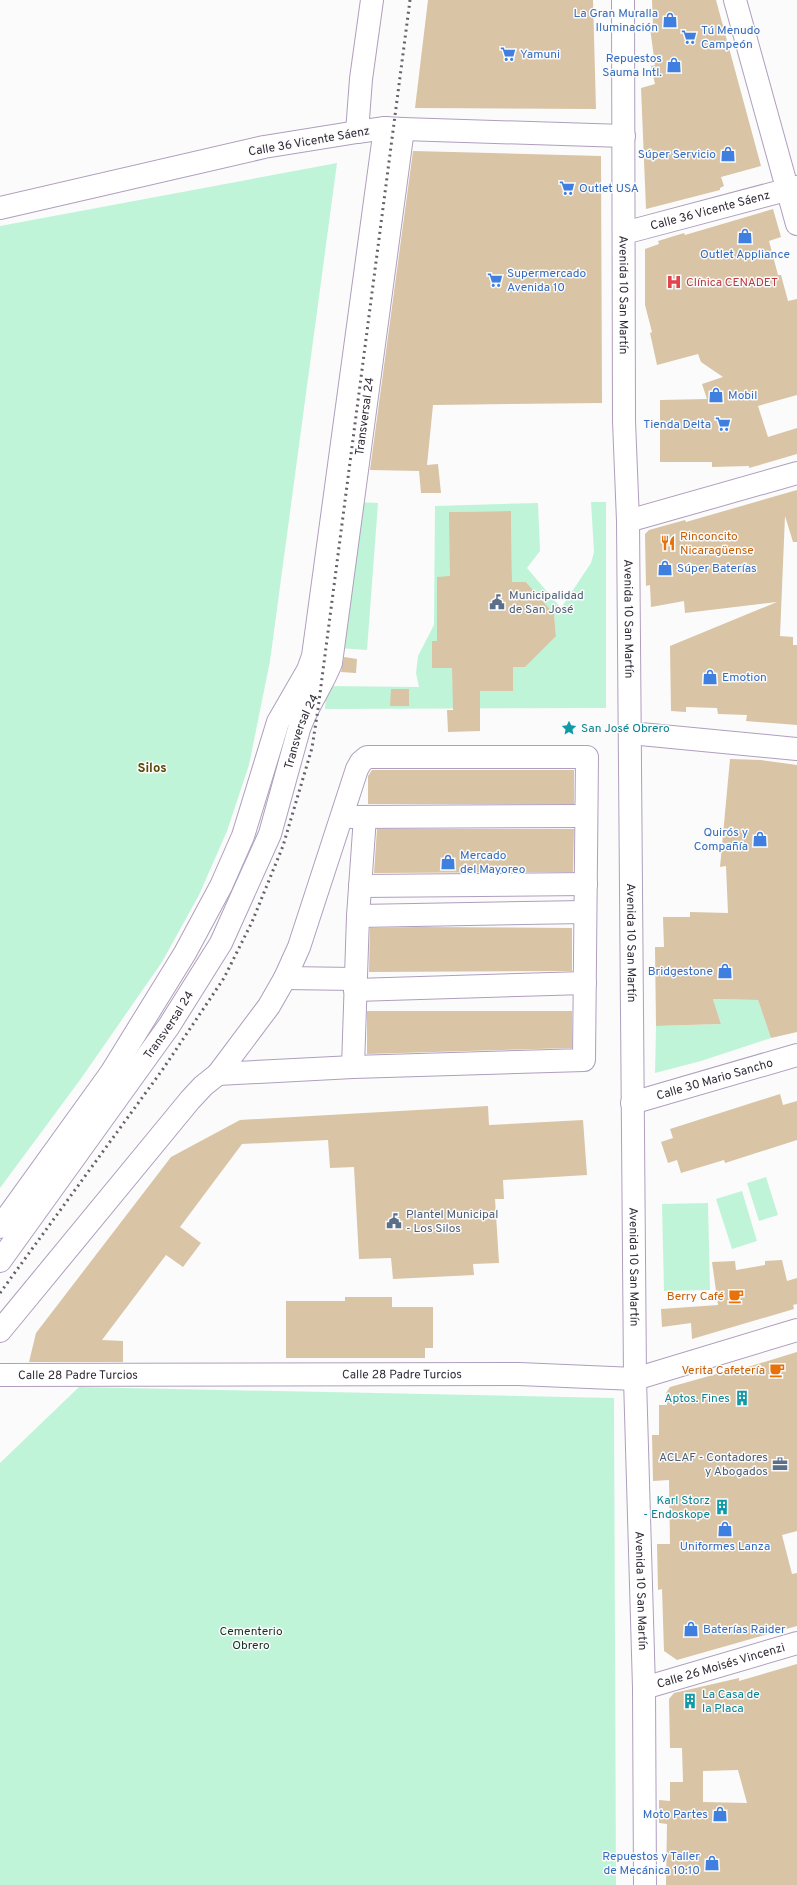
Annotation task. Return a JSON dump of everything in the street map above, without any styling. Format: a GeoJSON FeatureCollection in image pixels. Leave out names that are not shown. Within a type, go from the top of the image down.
{"type":"FeatureCollection","features":[{"type":"Feature","properties":{"kind":"street"},"geometry":{"type":"LineString","coordinates":[[357,132],[361,79],[372,0]]}},
{"type":"Feature","properties":{"kind":"street","name":"Avenida 10 San Martín"},"geometry":{"type":"LineString","coordinates":[[623,0],[624,421],[628,521],[635,1379],[644,1688],[645,1885]]}},
{"type":"Feature","properties":{"kind":"street"},"geometry":{"type":"LineString","coordinates":[[735,0],[792,188],[797,224]]}},
{"type":"Feature","properties":{"kind":"street","name":"Calle 36 Vicente Sáenz"},"geometry":{"type":"LineString","coordinates":[[0,208],[264,147],[357,132],[394,129],[624,136]]}},
{"type":"Feature","properties":{"kind":"street","name":"Transversal 24"},"geometry":{"type":"LineString","coordinates":[[0,1227],[118,1080],[192,992],[221,943],[270,834],[304,715],[331,663],[394,129]]}},
{"type":"Feature","properties":{"kind":"street","name":"Calle 36 Vicente Sáenz"},"geometry":{"type":"LineString","coordinates":[[624,234],[792,188]]}},
{"type":"Feature","properties":{"kind":"street"},"geometry":{"type":"LineString","coordinates":[[628,521],[797,473]]}},
{"type":"Feature","properties":{"kind":"street"},"geometry":{"type":"LineString","coordinates":[[630,733],[797,749]]}},
{"type":"Feature","properties":{"kind":"street"},"geometry":{"type":"LineString","coordinates":[[0,1331],[190,1100],[203,1086],[218,1074],[269,1006],[285,978],[302,941],[356,769],[361,762],[367,757],[587,757],[584,1060],[353,1067],[218,1074]]}},
{"type":"Feature","properties":{"kind":"street"},"geometry":{"type":"LineString","coordinates":[[341,818],[586,816]]}},
{"type":"Feature","properties":{"kind":"street"},"geometry":{"type":"LineString","coordinates":[[353,1067],[358,916],[365,817]]}},
{"type":"Feature","properties":{"kind":"street"},"geometry":{"type":"LineString","coordinates":[[328,858],[360,878],[586,884]]}},
{"type":"Feature","properties":{"kind":"street"},"geometry":{"type":"LineString","coordinates":[[358,916],[585,912]]}},
{"type":"Feature","properties":{"kind":"street"},"geometry":{"type":"LineString","coordinates":[[285,978],[355,984],[585,983]]}},
{"type":"Feature","properties":{"kind":"street","name":"Calle 30 Mario Sancho"},"geometry":{"type":"LineString","coordinates":[[632,1103],[797,1055]]}},
{"type":"Feature","properties":{"kind":"street","name":"Transversal 24"},"geometry":{"type":"LineString","coordinates":[[0,1261],[118,1080]]}},
{"type":"Feature","properties":{"kind":"street","name":"Calle 28 Padre Turcios"},"geometry":{"type":"LineString","coordinates":[[0,1374],[519,1374],[635,1379],[797,1330]]}},
{"type":"Feature","properties":{"kind":"street","name":"Calle 26 Moisés Vincenzi"},"geometry":{"type":"LineString","coordinates":[[644,1688],[797,1643]]}},
{"type":"Feature","properties":{"kind":"green space"},"geometry":{"type":"Polygon","coordinates":[[[337,163],[270,661],[249,765],[227,831],[199,895],[162,962],[80,1080],[0,1188],[0,226],[337,163]]]}},
{"type":"Feature","properties":{"kind":"green space"},"geometry":{"type":"Polygon","coordinates":[[[358,502],[378,503],[367,650],[338,648],[358,502]]]}},
{"type":"Feature","properties":{"kind":"green space"},"geometry":{"type":"Polygon","coordinates":[[[591,502],[606,502],[606,708],[325,709],[327,686],[419,687],[416,673],[418,656],[434,625],[435,506],[538,503],[540,551],[527,568],[561,608],[591,563],[594,552],[591,502]],[[511,511],[450,512],[451,607],[437,607],[437,628],[452,628],[453,691],[513,691],[513,667],[556,635],[554,614],[526,582],[512,582],[511,511]]]}},
{"type":"Feature","properties":{"kind":"green space"},"geometry":{"type":"Polygon","coordinates":[[[713,999],[758,1000],[771,1038],[701,1061],[655,1073],[656,1026],[721,1024],[713,999]]]}},
{"type":"Feature","properties":{"kind":"green space"},"geometry":{"type":"Polygon","coordinates":[[[766,1177],[778,1215],[759,1221],[747,1183],[766,1177]]]}},
{"type":"Feature","properties":{"kind":"green space"},"geometry":{"type":"Polygon","coordinates":[[[742,1191],[757,1241],[732,1249],[716,1199],[742,1191]]]}},
{"type":"Feature","properties":{"kind":"green space"},"geometry":{"type":"Polygon","coordinates":[[[708,1203],[710,1290],[664,1291],[662,1204],[708,1203]]]}},
{"type":"Feature","properties":{"kind":"green space","name":"Cementerio Obrero"},"geometry":{"type":"Polygon","coordinates":[[[79,1387],[614,1398],[616,1885],[0,1885],[0,1463],[79,1387]]]}},
{"type":"Feature","properties":{"kind":"building","name":"Yamuni"},"geometry":{"type":"Polygon","coordinates":[[[428,0],[593,0],[596,109],[415,108],[428,0]]]}},
{"type":"Feature","properties":{"kind":"building"},"geometry":{"type":"Polygon","coordinates":[[[652,0],[716,0],[761,166],[721,177],[724,186],[720,188],[720,190],[646,209],[641,88],[655,84],[651,66],[655,65],[650,28],[653,27],[652,0]]]}},
{"type":"Feature","properties":{"kind":"building","name":"Supermercado Avenida 10"},"geometry":{"type":"Polygon","coordinates":[[[413,151],[601,156],[602,403],[433,405],[427,465],[438,464],[441,493],[421,493],[419,471],[370,470],[413,151]]]}},
{"type":"Feature","properties":{"kind":"building"},"geometry":{"type":"Polygon","coordinates":[[[773,209],[781,237],[769,241],[778,275],[781,275],[788,301],[797,299],[797,395],[758,406],[768,437],[797,428],[797,454],[749,468],[749,466],[712,467],[712,462],[660,462],[660,400],[707,399],[702,384],[723,377],[701,362],[698,354],[657,365],[650,333],[652,332],[645,305],[645,249],[659,244],[658,241],[684,233],[685,235],[773,209]]]}},
{"type":"Feature","properties":{"kind":"building"},"geometry":{"type":"Polygon","coordinates":[[[797,490],[797,542],[793,542],[785,516],[780,636],[793,637],[793,645],[797,645],[797,725],[746,721],[747,715],[718,714],[717,708],[686,707],[686,712],[671,711],[670,646],[777,602],[685,613],[684,601],[651,607],[650,585],[646,586],[645,534],[649,530],[685,520],[686,522],[797,490]]]}},
{"type":"Feature","properties":{"kind":"building","name":"Municipalidad de San José"},"geometry":{"type":"Polygon","coordinates":[[[511,511],[512,582],[526,582],[554,614],[556,636],[525,667],[513,667],[513,691],[480,691],[480,731],[448,732],[447,710],[453,710],[452,668],[432,668],[432,641],[437,641],[437,577],[450,576],[449,512],[511,511]]]}},
{"type":"Feature","properties":{"kind":"building"},"geometry":{"type":"Polygon","coordinates":[[[344,657],[357,659],[356,673],[341,672],[344,657]]]}},
{"type":"Feature","properties":{"kind":"building"},"geometry":{"type":"Polygon","coordinates":[[[391,689],[409,689],[409,706],[390,706],[391,689]]]}},
{"type":"Feature","properties":{"kind":"building"},"geometry":{"type":"Polygon","coordinates":[[[730,759],[761,760],[797,765],[797,1032],[771,1038],[758,1000],[713,999],[721,1024],[656,1026],[655,947],[664,947],[663,917],[690,917],[690,912],[728,913],[726,866],[720,867],[730,759]]]}},
{"type":"Feature","properties":{"kind":"building"},"geometry":{"type":"Polygon","coordinates":[[[372,770],[574,770],[574,804],[368,804],[368,776],[372,770]]]}},
{"type":"Feature","properties":{"kind":"building"},"geometry":{"type":"Polygon","coordinates":[[[377,829],[574,829],[573,872],[374,873],[377,829]]]}},
{"type":"Feature","properties":{"kind":"building"},"geometry":{"type":"Polygon","coordinates":[[[370,928],[572,928],[572,971],[369,972],[370,928]]]}},
{"type":"Feature","properties":{"kind":"building"},"geometry":{"type":"Polygon","coordinates":[[[367,1011],[572,1011],[572,1048],[367,1054],[367,1011]]]}},
{"type":"Feature","properties":{"kind":"building"},"geometry":{"type":"Polygon","coordinates":[[[780,1094],[783,1105],[797,1101],[797,1140],[725,1163],[724,1160],[681,1173],[677,1160],[668,1163],[661,1142],[673,1138],[670,1129],[780,1094]]]}},
{"type":"Feature","properties":{"kind":"building"},"geometry":{"type":"Polygon","coordinates":[[[488,1106],[489,1125],[583,1120],[587,1175],[503,1180],[504,1199],[495,1199],[499,1263],[473,1264],[474,1275],[393,1279],[391,1258],[359,1259],[354,1167],[330,1168],[328,1140],[242,1144],[180,1227],[201,1243],[183,1267],[166,1255],[102,1340],[123,1341],[123,1362],[29,1362],[36,1333],[171,1157],[240,1120],[488,1106]]]}},
{"type":"Feature","properties":{"kind":"building"},"geometry":{"type":"Polygon","coordinates":[[[782,1260],[787,1281],[797,1278],[797,1304],[793,1305],[794,1309],[692,1339],[691,1323],[662,1327],[661,1309],[718,1305],[712,1262],[735,1261],[736,1270],[765,1265],[765,1261],[782,1260]]]}},
{"type":"Feature","properties":{"kind":"building"},"geometry":{"type":"Polygon","coordinates":[[[345,1297],[392,1297],[392,1307],[433,1307],[433,1348],[425,1348],[425,1358],[286,1358],[286,1301],[345,1301],[345,1297]]]}},
{"type":"Feature","properties":{"kind":"building"},"geometry":{"type":"Polygon","coordinates":[[[797,1352],[797,1531],[782,1535],[792,1574],[797,1573],[797,1626],[677,1660],[664,1651],[662,1589],[658,1590],[657,1544],[670,1544],[669,1480],[653,1481],[652,1435],[659,1435],[659,1405],[667,1405],[666,1393],[670,1387],[727,1371],[728,1373],[797,1352]]]}},
{"type":"Feature","properties":{"kind":"building"},"geometry":{"type":"Polygon","coordinates":[[[797,1664],[797,1885],[666,1885],[667,1824],[659,1823],[659,1800],[670,1801],[670,1782],[683,1782],[682,1748],[670,1748],[669,1699],[674,1693],[739,1678],[739,1681],[797,1664]],[[738,1770],[703,1771],[703,1802],[747,1803],[738,1770]]]}},
{"type":"Feature","properties":{"kind":"railway"},"geometry":{"type":"LineString","coordinates":[[0,1293],[163,1069],[224,978],[252,922],[283,846],[312,748],[318,709],[410,0]]}},
{"type":"Feature","properties":{"kind":"place","name":"La Gran Muralla Iluminación"},"geometry":{"type":"Point","coordinates":[670,20]}},
{"type":"Feature","properties":{"kind":"place","name":"Tú Menudo Campeón"},"geometry":{"type":"Point","coordinates":[689,37]}},
{"type":"Feature","properties":{"kind":"place","name":"Yamuni"},"geometry":{"type":"Point","coordinates":[508,54]}},
{"type":"Feature","properties":{"kind":"place","name":"Repuestos Sauma Intl."},"geometry":{"type":"Point","coordinates":[674,65]}},
{"type":"Feature","properties":{"kind":"place","name":"Súper Servicio"},"geometry":{"type":"Point","coordinates":[728,154]}},
{"type":"Feature","properties":{"kind":"place","name":"Outlet USA"},"geometry":{"type":"Point","coordinates":[567,188]}},
{"type":"Feature","properties":{"kind":"place","name":"Outlet Appliance"},"geometry":{"type":"Point","coordinates":[745,236]}},
{"type":"Feature","properties":{"kind":"place","name":"Supermercado Avenida 10"},"geometry":{"type":"Point","coordinates":[495,280]}},
{"type":"Feature","properties":{"kind":"place","name":"Clínica CENADET"},"geometry":{"type":"Point","coordinates":[674,282]}},
{"type":"Feature","properties":{"kind":"place","name":"Mobil"},"geometry":{"type":"Point","coordinates":[716,395]}},
{"type":"Feature","properties":{"kind":"place","name":"Tienda Delta"},"geometry":{"type":"Point","coordinates":[723,424]}},
{"type":"Feature","properties":{"kind":"place","name":"Rinconcito Nicaragüense"},"geometry":{"type":"Point","coordinates":[668,543]}},
{"type":"Feature","properties":{"kind":"place","name":"Súper Baterías"},"geometry":{"type":"Point","coordinates":[665,568]}},
{"type":"Feature","properties":{"kind":"place","name":"Municipalidad de San José"},"geometry":{"type":"Point","coordinates":[497,602]}},
{"type":"Feature","properties":{"kind":"place","name":"Emotion"},"geometry":{"type":"Point","coordinates":[710,677]}},
{"type":"Feature","properties":{"kind":"place","name":"San José Obrero"},"geometry":{"type":"Point","coordinates":[569,728]}},
{"type":"Feature","properties":{"kind":"place","name":"Quirós y Compañía"},"geometry":{"type":"Point","coordinates":[760,839]}},
{"type":"Feature","properties":{"kind":"place","name":"Mercado del Mayoreo"},"geometry":{"type":"Point","coordinates":[448,862]}},
{"type":"Feature","properties":{"kind":"place","name":"Bridgestone"},"geometry":{"type":"Point","coordinates":[725,971]}},
{"type":"Feature","properties":{"kind":"place","name":"Plantel Municipal - Los Silos"},"geometry":{"type":"Point","coordinates":[394,1221]}},
{"type":"Feature","properties":{"kind":"place","name":"Berry Café"},"geometry":{"type":"Point","coordinates":[736,1296]}},
{"type":"Feature","properties":{"kind":"place","name":"Verita Cafetería"},"geometry":{"type":"Point","coordinates":[777,1370]}},
{"type":"Feature","properties":{"kind":"place","name":"Aptos. Fines"},"geometry":{"type":"Point","coordinates":[742,1398]}},
{"type":"Feature","properties":{"kind":"place","name":"ACLAF - Contadores y Abogados"},"geometry":{"type":"Point","coordinates":[780,1464]}},
{"type":"Feature","properties":{"kind":"place","name":"Karl Storz - Endoskope"},"geometry":{"type":"Point","coordinates":[722,1507]}},
{"type":"Feature","properties":{"kind":"place","name":"Uniformes Lanza"},"geometry":{"type":"Point","coordinates":[725,1529]}},
{"type":"Feature","properties":{"kind":"place","name":"Baterías Raider"},"geometry":{"type":"Point","coordinates":[691,1629]}},
{"type":"Feature","properties":{"kind":"place","name":"La Casa de la Placa"},"geometry":{"type":"Point","coordinates":[690,1701]}},
{"type":"Feature","properties":{"kind":"place","name":"Moto Partes"},"geometry":{"type":"Point","coordinates":[720,1814]}},
{"type":"Feature","properties":{"kind":"place","name":"Repuestos y Taller de Mecánica 10:10"},"geometry":{"type":"Point","coordinates":[712,1863]}},
{"type":"Feature","properties":{"kind":"district","name":"Silos"},"geometry":{"type":"Point","coordinates":[152,767]}}]}
